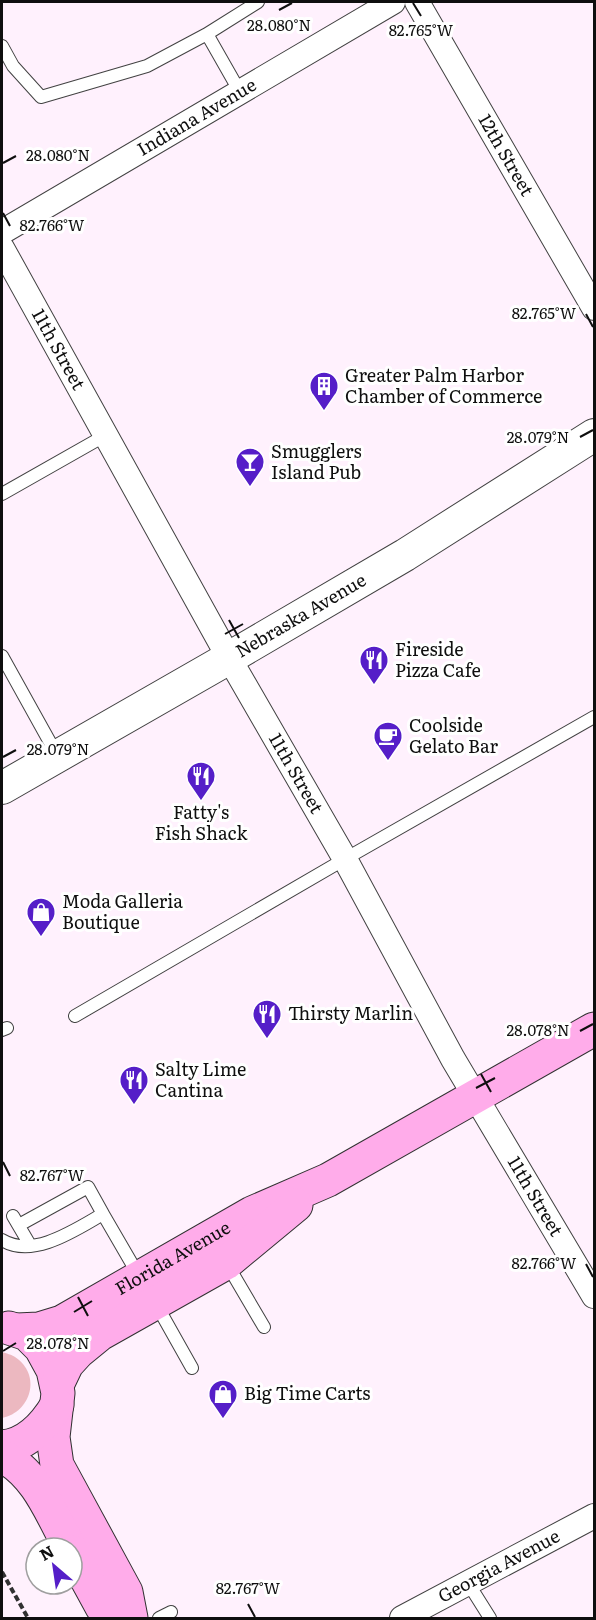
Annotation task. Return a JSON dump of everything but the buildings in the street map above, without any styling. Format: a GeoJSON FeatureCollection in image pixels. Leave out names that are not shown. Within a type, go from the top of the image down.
{"type":"FeatureCollection","features":[{"type":"Feature","properties":{"kind":"main road","name":"Florida Avenue"},"geometry":{"type":"LineString","coordinates":[[2,1447],[14,1444],[33,1434],[50,1418],[67,1365],[78,1352],[148,1289],[252,1213],[328,1180],[594,1029]]}},
{"type":"Feature","properties":{"kind":"main road","name":"Florida Avenue"},"geometry":{"type":"LineString","coordinates":[[6,1328],[39,1329],[226,1263],[328,1180]]}},
{"type":"Feature","properties":{"kind":"main road"},"geometry":{"type":"LineString","coordinates":[[6,1328],[27,1334],[41,1348],[53,1370],[57,1395],[53,1437],[57,1465],[126,1592],[131,1618]]}},
{"type":"Feature","properties":{"kind":"main road"},"geometry":{"type":"LineString","coordinates":[[2,1456],[33,1481],[63,1536]]}},
{"type":"Feature","properties":{"kind":"main road"},"geometry":{"type":"LineString","coordinates":[[84,1574],[102,1606],[116,1618]]}},
{"type":"Feature","properties":{"kind":"street","name":"Indiana Avenue"},"geometry":{"type":"LineString","coordinates":[[2,232],[393,2]]}},
{"type":"Feature","properties":{"kind":"street","name":"12th Street"},"geometry":{"type":"LineString","coordinates":[[417,2],[594,308]]}},
{"type":"Feature","properties":{"kind":"street","name":"11th Street"},"geometry":{"type":"LineString","coordinates":[[2,248],[229,658],[345,858],[453,1059],[593,1290]]}},
{"type":"Feature","properties":{"kind":"street","name":"Nebraska Avenue"},"geometry":{"type":"LineString","coordinates":[[2,788],[405,555],[594,435]]}},
{"type":"Feature","properties":{"kind":"street","name":"Georgia Avenue"},"geometry":{"type":"LineString","coordinates":[[402,1618],[594,1516]]}},
{"type":"Feature","properties":{"kind":"lane"},"geometry":{"type":"LineString","coordinates":[[2,46],[13,66],[41,97],[147,66],[207,34],[258,2]]}},
{"type":"Feature","properties":{"kind":"lane"},"geometry":{"type":"LineString","coordinates":[[207,34],[240,92]]}},
{"type":"Feature","properties":{"kind":"lane"},"geometry":{"type":"LineString","coordinates":[[2,494],[105,435]]}},
{"type":"Feature","properties":{"kind":"lane"},"geometry":{"type":"LineString","coordinates":[[2,656],[58,756]]}},
{"type":"Feature","properties":{"kind":"lane"},"geometry":{"type":"LineString","coordinates":[[75,1016],[345,858],[594,717]]}},
{"type":"Feature","properties":{"kind":"lane"},"geometry":{"type":"LineString","coordinates":[[30,1245],[16,1220],[88,1187],[192,1368]]}},
{"type":"Feature","properties":{"kind":"lane"},"geometry":{"type":"LineString","coordinates":[[2,1239],[11,1245],[46,1243],[73,1232],[103,1214]]}},
{"type":"Feature","properties":{"kind":"lane"},"geometry":{"type":"LineString","coordinates":[[226,1263],[264,1327]]}},
{"type":"Feature","properties":{"kind":"lane"},"geometry":{"type":"LineString","coordinates":[[468,1583],[490,1618]]}},
{"type":"Feature","properties":{"kind":"lane"},"geometry":{"type":"LineString","coordinates":[[159,1618],[171,1612]]}},
{"type":"Feature","properties":{"kind":"path"},"geometry":{"type":"LineString","coordinates":[[2,1572],[28,1618]]}},
{"type":"Feature","properties":{"kind":"shaded area"},"geometry":{"type":"Polygon","coordinates":[[[2,1352],[14,1356],[23,1365],[28,1373],[30,1392],[20,1408],[2,1418],[2,1352]]]}},
{"type":"Feature","properties":{"kind":"place","name":"Greater Palm Harbor Chamber of Commerce"},"geometry":{"type":"Point","coordinates":[324,412]}},
{"type":"Feature","properties":{"kind":"place","name":"Smugglers Island Pub"},"geometry":{"type":"Point","coordinates":[250,488]}},
{"type":"Feature","properties":{"kind":"place","name":"Fireside Pizza Cafe"},"geometry":{"type":"Point","coordinates":[374,686]}},
{"type":"Feature","properties":{"kind":"place","name":"Coolside Gelato Bar"},"geometry":{"type":"Point","coordinates":[388,762]}},
{"type":"Feature","properties":{"kind":"place","name":"Fatty's Fish Shack"},"geometry":{"type":"Point","coordinates":[201,802]}},
{"type":"Feature","properties":{"kind":"place","name":"Moda Galleria Boutique"},"geometry":{"type":"Point","coordinates":[41,938]}},
{"type":"Feature","properties":{"kind":"place","name":"Thirsty Marlin"},"geometry":{"type":"Point","coordinates":[267,1040]}},
{"type":"Feature","properties":{"kind":"place","name":"Salty Lime Cantina"},"geometry":{"type":"Point","coordinates":[134,1106]}},
{"type":"Feature","properties":{"kind":"place","name":"Big Time Carts"},"geometry":{"type":"Point","coordinates":[223,1420]}}]}
